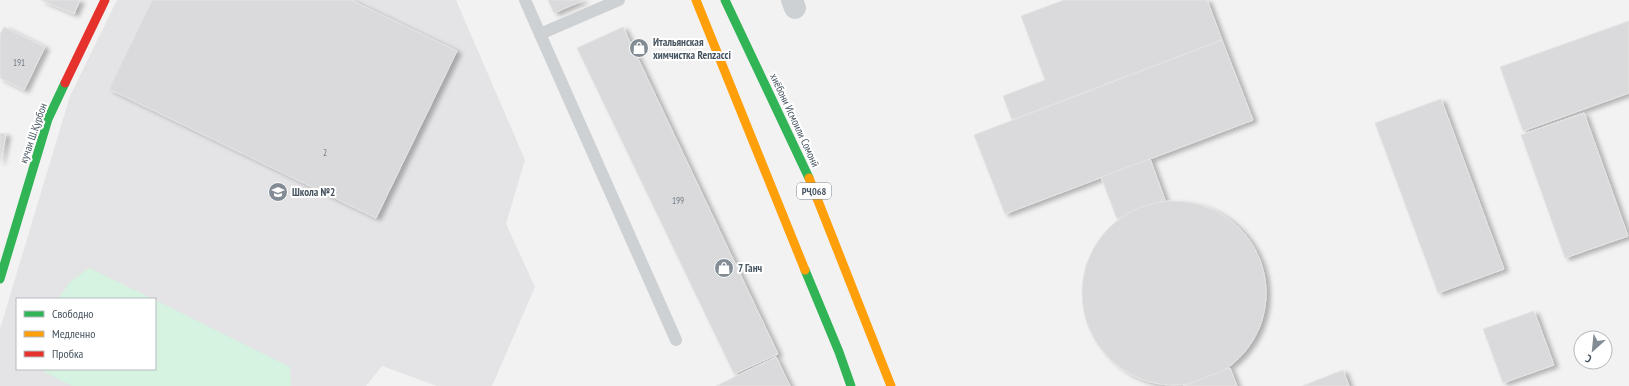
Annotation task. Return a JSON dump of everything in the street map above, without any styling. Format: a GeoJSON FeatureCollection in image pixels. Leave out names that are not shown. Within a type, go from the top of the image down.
{"type":"FeatureCollection","features":[{"type":"Feature","properties":{"kind":"main road","name":"кучаи Ш.Қурбон"},"geometry":{"type":"LineString","coordinates":[[0,279],[48,119],[105,0]]}},
{"type":"Feature","properties":{"kind":"main road"},"geometry":{"type":"LineString","coordinates":[[696,0],[839,352],[851,386]]}},
{"type":"Feature","properties":{"kind":"main road","name":"хиёбони Исмоили Сомонӣ"},"geometry":{"type":"LineString","coordinates":[[725,0],[805,169],[872,333],[891,386]]}},
{"type":"Feature","properties":{"kind":"lane"},"geometry":{"type":"LineString","coordinates":[[526,0],[676,340]]}},
{"type":"Feature","properties":{"kind":"lane"},"geometry":{"type":"LineString","coordinates":[[540,34],[619,0]]}},
{"type":"Feature","properties":{"kind":"shaded area","name":"Школа №2"},"geometry":{"type":"Polygon","coordinates":[[[117,0],[456,0],[525,160],[506,224],[535,287],[492,386],[437,386],[382,366],[366,386],[0,386],[0,329],[70,96],[117,0]]]}},
{"type":"Feature","properties":{"kind":"green space"},"geometry":{"type":"Polygon","coordinates":[[[89,268],[151,298],[59,298],[70,282],[89,268]]]}},
{"type":"Feature","properties":{"kind":"green space"},"geometry":{"type":"Polygon","coordinates":[[[156,300],[290,367],[291,386],[72,386],[43,371],[156,370],[156,300]]]}},
{"type":"Feature","properties":{"kind":"building"},"geometry":{"type":"Polygon","coordinates":[[[41,0],[80,0],[74,14],[41,0]]]}},
{"type":"Feature","properties":{"kind":"building"},"geometry":{"type":"Polygon","coordinates":[[[152,0],[351,0],[457,51],[376,218],[109,89],[152,0]]]}},
{"type":"Feature","properties":{"kind":"building"},"geometry":{"type":"Polygon","coordinates":[[[548,0],[584,0],[554,13],[548,0]]]}},
{"type":"Feature","properties":{"kind":"building"},"geometry":{"type":"Polygon","coordinates":[[[1064,0],[1207,0],[1222,40],[1012,120],[1003,96],[1045,80],[1021,16],[1064,0]]]}},
{"type":"Feature","properties":{"kind":"building"},"geometry":{"type":"Polygon","coordinates":[[[1629,21],[1629,93],[1523,131],[1500,67],[1629,21]]]}},
{"type":"Feature","properties":{"kind":"building"},"geometry":{"type":"Polygon","coordinates":[[[4,27],[45,47],[24,90],[0,78],[0,34],[4,27]]]}},
{"type":"Feature","properties":{"kind":"building"},"geometry":{"type":"Polygon","coordinates":[[[623,27],[778,354],[734,374],[577,48],[623,27]]]}},
{"type":"Feature","properties":{"kind":"building"},"geometry":{"type":"Polygon","coordinates":[[[1222,40],[1253,120],[1005,214],[974,135],[1222,40]]]}},
{"type":"Feature","properties":{"kind":"building"},"geometry":{"type":"Polygon","coordinates":[[[1441,99],[1504,269],[1438,293],[1375,123],[1441,99]]]}},
{"type":"Feature","properties":{"kind":"building"},"geometry":{"type":"Polygon","coordinates":[[[1584,113],[1628,236],[1565,258],[1521,135],[1584,113]]]}},
{"type":"Feature","properties":{"kind":"building"},"geometry":{"type":"Polygon","coordinates":[[[0,133],[6,134],[0,162],[0,133]]]}},
{"type":"Feature","properties":{"kind":"building"},"geometry":{"type":"Polygon","coordinates":[[[1150,159],[1165,200],[1117,219],[1101,177],[1150,159]]]}},
{"type":"Feature","properties":{"kind":"building"},"geometry":{"type":"Polygon","coordinates":[[[1183,201],[1192,202],[1218,211],[1233,222],[1245,234],[1256,249],[1265,275],[1265,311],[1256,337],[1245,352],[1233,364],[1218,375],[1192,384],[1165,385],[1156,384],[1130,375],[1115,364],[1103,352],[1092,337],[1083,311],[1082,284],[1083,275],[1092,249],[1103,234],[1115,222],[1130,211],[1156,202],[1183,201]]]}},
{"type":"Feature","properties":{"kind":"building"},"geometry":{"type":"Polygon","coordinates":[[[1534,311],[1554,365],[1503,383],[1483,329],[1534,311]]]}},
{"type":"Feature","properties":{"kind":"building"},"geometry":{"type":"Polygon","coordinates":[[[776,357],[790,386],[716,386],[776,357]]]}},
{"type":"Feature","properties":{"kind":"building"},"geometry":{"type":"Polygon","coordinates":[[[1230,368],[1237,386],[1183,386],[1230,368]]]}},
{"type":"Feature","properties":{"kind":"building"},"geometry":{"type":"Polygon","coordinates":[[[1343,370],[1349,386],[1302,386],[1343,370]]]}},
{"type":"Feature","properties":{"kind":"traffic: fast"},"geometry":{"type":"LineString","coordinates":[[725,0],[809,178]]}},
{"type":"Feature","properties":{"kind":"traffic: fast"},"geometry":{"type":"LineString","coordinates":[[0,279],[48,119],[65,83]]}},
{"type":"Feature","properties":{"kind":"traffic: fast"},"geometry":{"type":"LineString","coordinates":[[805,270],[839,352],[851,386]]}},
{"type":"Feature","properties":{"kind":"traffic: slow"},"geometry":{"type":"LineString","coordinates":[[696,0],[805,270]]}},
{"type":"Feature","properties":{"kind":"traffic: slow"},"geometry":{"type":"LineString","coordinates":[[809,178],[891,386]]}},
{"type":"Feature","properties":{"kind":"traffic: jam"},"geometry":{"type":"LineString","coordinates":[[65,83],[105,0]]}},
{"type":"Feature","properties":{"kind":"place","name":"Итальянская химчистка Renzacci"},"geometry":{"type":"Point","coordinates":[639,48]}},
{"type":"Feature","properties":{"kind":"place","name":"Школа №2"},"geometry":{"type":"Point","coordinates":[278,192]}},
{"type":"Feature","properties":{"kind":"place","name":"7 Ганч"},"geometry":{"type":"Point","coordinates":[724,268]}}]}
